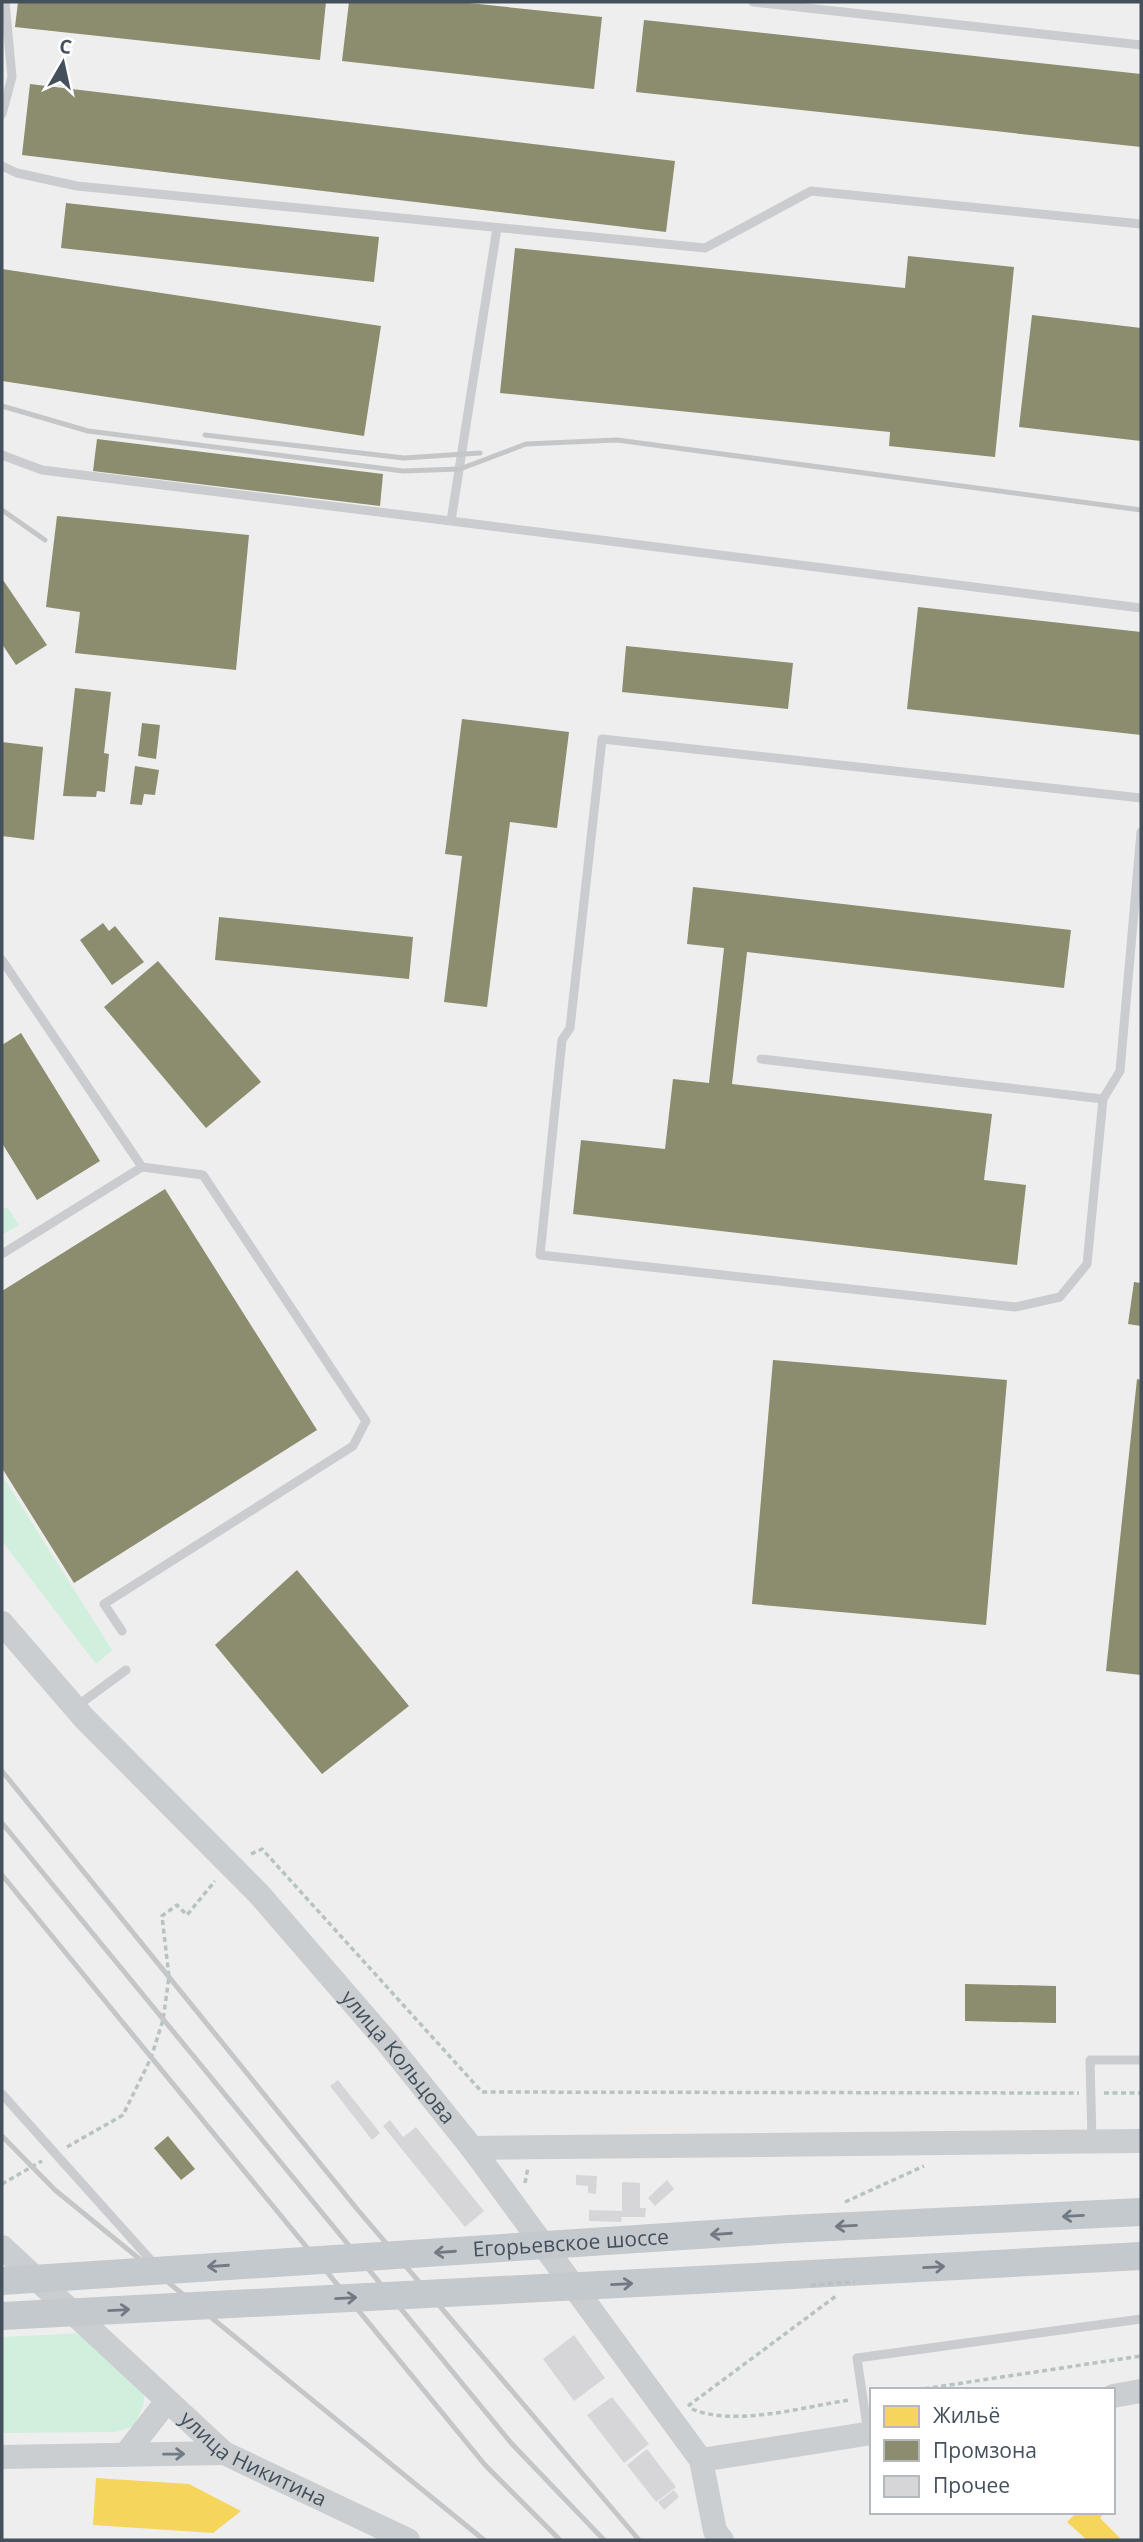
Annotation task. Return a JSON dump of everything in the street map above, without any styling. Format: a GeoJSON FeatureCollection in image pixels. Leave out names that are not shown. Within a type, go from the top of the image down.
{"type":"FeatureCollection","features":[{"type":"Feature","properties":{"kind":"main road","name":"Егорьевское шоссе"},"geometry":{"type":"LineString","coordinates":[[2,2281],[789,2229],[1141,2212]]}},
{"type":"Feature","properties":{"kind":"main road","name":"Егорьевское шоссе"},"geometry":{"type":"LineString","coordinates":[[2,2316],[1141,2256]]}},
{"type":"Feature","properties":{"kind":"street","name":"улица Кольцова"},"geometry":{"type":"LineString","coordinates":[[2,1623],[75,1708],[259,1894],[387,2042],[472,2148],[701,2460],[715,2531],[722,2540]]}},
{"type":"Feature","properties":{"kind":"street"},"geometry":{"type":"LineString","coordinates":[[472,2148],[1141,2141]]}},
{"type":"Feature","properties":{"kind":"street","name":"улица Никитина"},"geometry":{"type":"LineString","coordinates":[[2,2247],[224,2453],[408,2540]]}},
{"type":"Feature","properties":{"kind":"street"},"geometry":{"type":"LineString","coordinates":[[1115,2396],[1141,2391]]}},
{"type":"Feature","properties":{"kind":"street"},"geometry":{"type":"LineString","coordinates":[[125,2455],[167,2401]]}},
{"type":"Feature","properties":{"kind":"street"},"geometry":{"type":"LineString","coordinates":[[701,2460],[870,2434]]}},
{"type":"Feature","properties":{"kind":"street"},"geometry":{"type":"LineString","coordinates":[[2,2458],[224,2453]]}},
{"type":"Feature","properties":{"kind":"lane"},"geometry":{"type":"LineString","coordinates":[[2,114],[12,77],[5,2]]}},
{"type":"Feature","properties":{"kind":"lane"},"geometry":{"type":"LineString","coordinates":[[752,2],[1141,45]]}},
{"type":"Feature","properties":{"kind":"lane"},"geometry":{"type":"LineString","coordinates":[[2,166],[17,173],[77,186],[705,248],[811,191],[1141,224]]}},
{"type":"Feature","properties":{"kind":"lane"},"geometry":{"type":"LineString","coordinates":[[451,521],[497,228]]}},
{"type":"Feature","properties":{"kind":"lane"},"geometry":{"type":"LineString","coordinates":[[2,454],[42,470],[1141,608]]}},
{"type":"Feature","properties":{"kind":"lane"},"geometry":{"type":"LineString","coordinates":[[1141,798],[602,739],[570,1028],[562,1040],[540,1255],[1015,1307],[1060,1297],[1087,1264],[1102,1099],[1120,1071],[1141,832]]}},
{"type":"Feature","properties":{"kind":"lane"},"geometry":{"type":"LineString","coordinates":[[2,960],[142,1167]]}},
{"type":"Feature","properties":{"kind":"lane"},"geometry":{"type":"LineString","coordinates":[[761,1059],[1102,1099]]}},
{"type":"Feature","properties":{"kind":"lane"},"geometry":{"type":"LineString","coordinates":[[2,1254],[142,1167],[203,1175],[366,1421],[353,1446],[104,1604],[122,1631]]}},
{"type":"Feature","properties":{"kind":"lane"},"geometry":{"type":"LineString","coordinates":[[75,1708],[126,1670]]}},
{"type":"Feature","properties":{"kind":"lane"},"geometry":{"type":"LineString","coordinates":[[1092,2142],[1090,2060],[1141,2060]]}},
{"type":"Feature","properties":{"kind":"lane"},"geometry":{"type":"LineString","coordinates":[[2,2095],[159,2270]]}},
{"type":"Feature","properties":{"kind":"lane"},"geometry":{"type":"LineString","coordinates":[[870,2434],[857,2358],[1141,2319]]}},
{"type":"Feature","properties":{"kind":"path"},"geometry":{"type":"LineString","coordinates":[[66,2147],[123,2115],[151,2058],[163,2020],[169,1977],[162,1916],[177,1905],[187,1915],[230,1864],[262,1849],[482,2092],[1141,2093]]}},
{"type":"Feature","properties":{"kind":"path"},"geometry":{"type":"LineString","coordinates":[[2,2185],[43,2160]]}},
{"type":"Feature","properties":{"kind":"path"},"geometry":{"type":"LineString","coordinates":[[843,2203],[936,2161]]}},
{"type":"Feature","properties":{"kind":"path"},"geometry":{"type":"LineString","coordinates":[[687,2407],[855,2282]]}},
{"type":"Feature","properties":{"kind":"path"},"geometry":{"type":"LineString","coordinates":[[929,2388],[1141,2356]]}},
{"type":"Feature","properties":{"kind":"green space"},"geometry":{"type":"Polygon","coordinates":[[[7,1207],[19,1225],[2,1235],[2,1210],[7,1207]]]}},
{"type":"Feature","properties":{"kind":"green space"},"geometry":{"type":"Polygon","coordinates":[[[2,1475],[112,1650],[96,1664],[2,1541],[2,1475]]]}},
{"type":"Feature","properties":{"kind":"green space"},"geometry":{"type":"Polygon","coordinates":[[[83,2333],[144,2389],[144,2404],[134,2426],[116,2432],[2,2433],[2,2337],[83,2333]]]}},
{"type":"Feature","properties":{"kind":"building: Жильё"},"geometry":{"type":"Polygon","coordinates":[[[96,2478],[189,2484],[241,2511],[213,2533],[93,2525],[96,2478]]]}},
{"type":"Feature","properties":{"kind":"building: Жильё"},"geometry":{"type":"Polygon","coordinates":[[[1075,2514],[1103,2514],[1100,2518],[1120,2538],[1087,2540],[1067,2522],[1075,2514]]]}},
{"type":"Feature","properties":{"kind":"building: Промзона"},"geometry":{"type":"Polygon","coordinates":[[[18,2],[326,2],[320,60],[15,27],[18,2]]]}},
{"type":"Feature","properties":{"kind":"building: Промзона"},"geometry":{"type":"Polygon","coordinates":[[[349,2],[459,2],[602,17],[594,89],[342,61],[349,2]]]}},
{"type":"Feature","properties":{"kind":"building: Промзона"},"geometry":{"type":"Polygon","coordinates":[[[644,20],[1141,74],[1141,147],[636,92],[644,20]]]}},
{"type":"Feature","properties":{"kind":"building: Промзона"},"geometry":{"type":"Polygon","coordinates":[[[30,84],[675,161],[666,232],[22,155],[30,84]]]}},
{"type":"Feature","properties":{"kind":"building: Промзона"},"geometry":{"type":"Polygon","coordinates":[[[66,203],[379,237],[374,282],[61,248],[66,203]]]}},
{"type":"Feature","properties":{"kind":"building: Промзона"},"geometry":{"type":"Polygon","coordinates":[[[515,248],[905,288],[908,256],[1014,267],[995,457],[889,446],[890,432],[500,393],[515,248]]]}},
{"type":"Feature","properties":{"kind":"building: Промзона"},"geometry":{"type":"Polygon","coordinates":[[[2,269],[381,326],[364,436],[2,381],[2,269]]]}},
{"type":"Feature","properties":{"kind":"building: Промзона"},"geometry":{"type":"Polygon","coordinates":[[[1032,315],[1141,328],[1141,441],[1019,427],[1032,315]]]}},
{"type":"Feature","properties":{"kind":"building: Промзона"},"geometry":{"type":"Polygon","coordinates":[[[97,439],[383,474],[380,506],[93,471],[97,439]]]}},
{"type":"Feature","properties":{"kind":"building: Промзона"},"geometry":{"type":"Polygon","coordinates":[[[57,516],[249,535],[236,670],[75,653],[80,612],[46,607],[57,516]]]}},
{"type":"Feature","properties":{"kind":"building: Промзона"},"geometry":{"type":"Polygon","coordinates":[[[3,580],[47,645],[16,665],[2,644],[3,580]]]}},
{"type":"Feature","properties":{"kind":"building: Промзона"},"geometry":{"type":"Polygon","coordinates":[[[918,607],[1141,632],[1141,735],[907,709],[918,607]]]}},
{"type":"Feature","properties":{"kind":"building: Промзона"},"geometry":{"type":"Polygon","coordinates":[[[626,646],[793,663],[788,709],[622,692],[626,646]]]}},
{"type":"Feature","properties":{"kind":"building: Промзона"},"geometry":{"type":"Polygon","coordinates":[[[75,688],[111,692],[104,753],[109,754],[105,792],[97,791],[96,797],[63,796],[75,688]]]}},
{"type":"Feature","properties":{"kind":"building: Промзона"},"geometry":{"type":"Polygon","coordinates":[[[462,719],[569,732],[557,828],[510,822],[487,1007],[444,1002],[462,856],[445,854],[462,719]]]}},
{"type":"Feature","properties":{"kind":"building: Промзона"},"geometry":{"type":"Polygon","coordinates":[[[142,723],[160,725],[156,759],[138,756],[142,723]]]}},
{"type":"Feature","properties":{"kind":"building: Промзона"},"geometry":{"type":"Polygon","coordinates":[[[2,742],[43,747],[34,840],[2,836],[2,742]]]}},
{"type":"Feature","properties":{"kind":"building: Промзона"},"geometry":{"type":"Polygon","coordinates":[[[135,766],[159,770],[155,795],[144,794],[142,805],[130,804],[135,766]]]}},
{"type":"Feature","properties":{"kind":"building: Промзона"},"geometry":{"type":"Polygon","coordinates":[[[693,887],[1071,930],[1064,988],[747,952],[732,1084],[992,1114],[984,1180],[1026,1185],[1017,1265],[573,1214],[581,1140],[665,1149],[673,1079],[709,1083],[724,948],[687,944],[693,887]]]}},
{"type":"Feature","properties":{"kind":"building: Промзона"},"geometry":{"type":"Polygon","coordinates":[[[219,917],[413,937],[409,979],[215,960],[219,917]]]}},
{"type":"Feature","properties":{"kind":"building: Промзона"},"geometry":{"type":"Polygon","coordinates":[[[103,923],[109,931],[115,926],[144,962],[112,985],[80,940],[103,923]]]}},
{"type":"Feature","properties":{"kind":"building: Промзона"},"geometry":{"type":"Polygon","coordinates":[[[158,961],[261,1082],[206,1128],[104,1007],[158,961]]]}},
{"type":"Feature","properties":{"kind":"building: Промзона"},"geometry":{"type":"Polygon","coordinates":[[[21,1033],[100,1161],[37,1200],[2,1143],[2,1045],[21,1033]]]}},
{"type":"Feature","properties":{"kind":"building: Промзона"},"geometry":{"type":"Polygon","coordinates":[[[165,1189],[317,1430],[74,1583],[2,1468],[2,1291],[165,1189]]]}},
{"type":"Feature","properties":{"kind":"building: Промзона"},"geometry":{"type":"Polygon","coordinates":[[[1134,1282],[1141,1283],[1141,1326],[1128,1324],[1134,1282]]]}},
{"type":"Feature","properties":{"kind":"building: Промзона"},"geometry":{"type":"Polygon","coordinates":[[[773,1360],[1007,1380],[986,1625],[752,1604],[773,1360]]]}},
{"type":"Feature","properties":{"kind":"building: Промзона"},"geometry":{"type":"Polygon","coordinates":[[[1137,1379],[1141,1380],[1141,1675],[1106,1671],[1137,1379]]]}},
{"type":"Feature","properties":{"kind":"building: Промзона"},"geometry":{"type":"Polygon","coordinates":[[[297,1570],[409,1706],[322,1774],[215,1645],[297,1570]]]}},
{"type":"Feature","properties":{"kind":"building: Промзона"},"geometry":{"type":"Polygon","coordinates":[[[965,1984],[1056,1986],[1056,2023],[965,2021],[965,1984]]]}},
{"type":"Feature","properties":{"kind":"building: Промзона"},"geometry":{"type":"Polygon","coordinates":[[[168,2136],[195,2169],[181,2180],[154,2148],[168,2136]]]}},
{"type":"Feature","properties":{"kind":"building: Прочее"},"geometry":{"type":"Polygon","coordinates":[[[338,2080],[380,2133],[372,2140],[330,2086],[338,2080]]]}},
{"type":"Feature","properties":{"kind":"building: Прочее"},"geometry":{"type":"Polygon","coordinates":[[[390,2120],[403,2137],[416,2127],[484,2211],[465,2227],[383,2126],[390,2120]]]}},
{"type":"Feature","properties":{"kind":"building: Прочее"},"geometry":{"type":"Polygon","coordinates":[[[576,2175],[597,2176],[596,2194],[588,2193],[588,2186],[576,2185],[576,2175]]]}},
{"type":"Feature","properties":{"kind":"building: Прочее"},"geometry":{"type":"Polygon","coordinates":[[[667,2180],[674,2189],[655,2206],[648,2198],[667,2180]]]}},
{"type":"Feature","properties":{"kind":"building: Прочее"},"geometry":{"type":"Polygon","coordinates":[[[622,2182],[640,2183],[640,2208],[646,2208],[645,2217],[622,2217],[621,2222],[589,2221],[589,2210],[622,2211],[622,2182]]]}},
{"type":"Feature","properties":{"kind":"building: Прочее"},"geometry":{"type":"Polygon","coordinates":[[[574,2335],[605,2378],[574,2401],[543,2359],[574,2335]]]}},
{"type":"Feature","properties":{"kind":"building: Прочее"},"geometry":{"type":"Polygon","coordinates":[[[612,2397],[649,2444],[624,2463],[587,2415],[612,2397]]]}},
{"type":"Feature","properties":{"kind":"building: Прочее"},"geometry":{"type":"Polygon","coordinates":[[[647,2449],[676,2487],[656,2502],[627,2465],[647,2449]]]}},
{"type":"Feature","properties":{"kind":"building: Прочее"},"geometry":{"type":"Polygon","coordinates":[[[674,2490],[679,2497],[664,2510],[658,2502],[674,2490]]]}},
{"type":"Feature","properties":{"kind":"railway"},"geometry":{"type":"LineString","coordinates":[[2,406],[88,431],[403,471],[460,469],[526,444],[617,440],[1141,510]]}},
{"type":"Feature","properties":{"kind":"railway"},"geometry":{"type":"LineString","coordinates":[[205,435],[404,458],[480,453]]}},
{"type":"Feature","properties":{"kind":"railway"},"geometry":{"type":"LineString","coordinates":[[2,510],[45,540]]}},
{"type":"Feature","properties":{"kind":"railway"},"geometry":{"type":"LineString","coordinates":[[2,1771],[357,2209],[639,2540]]}},
{"type":"Feature","properties":{"kind":"railway"},"geometry":{"type":"LineString","coordinates":[[2,1823],[512,2444],[604,2540]]}},
{"type":"Feature","properties":{"kind":"railway"},"geometry":{"type":"LineString","coordinates":[[2,1875],[485,2465],[560,2540]]}},
{"type":"Feature","properties":{"kind":"railway"},"geometry":{"type":"LineString","coordinates":[[2,2136],[55,2190],[484,2540]]}}]}
